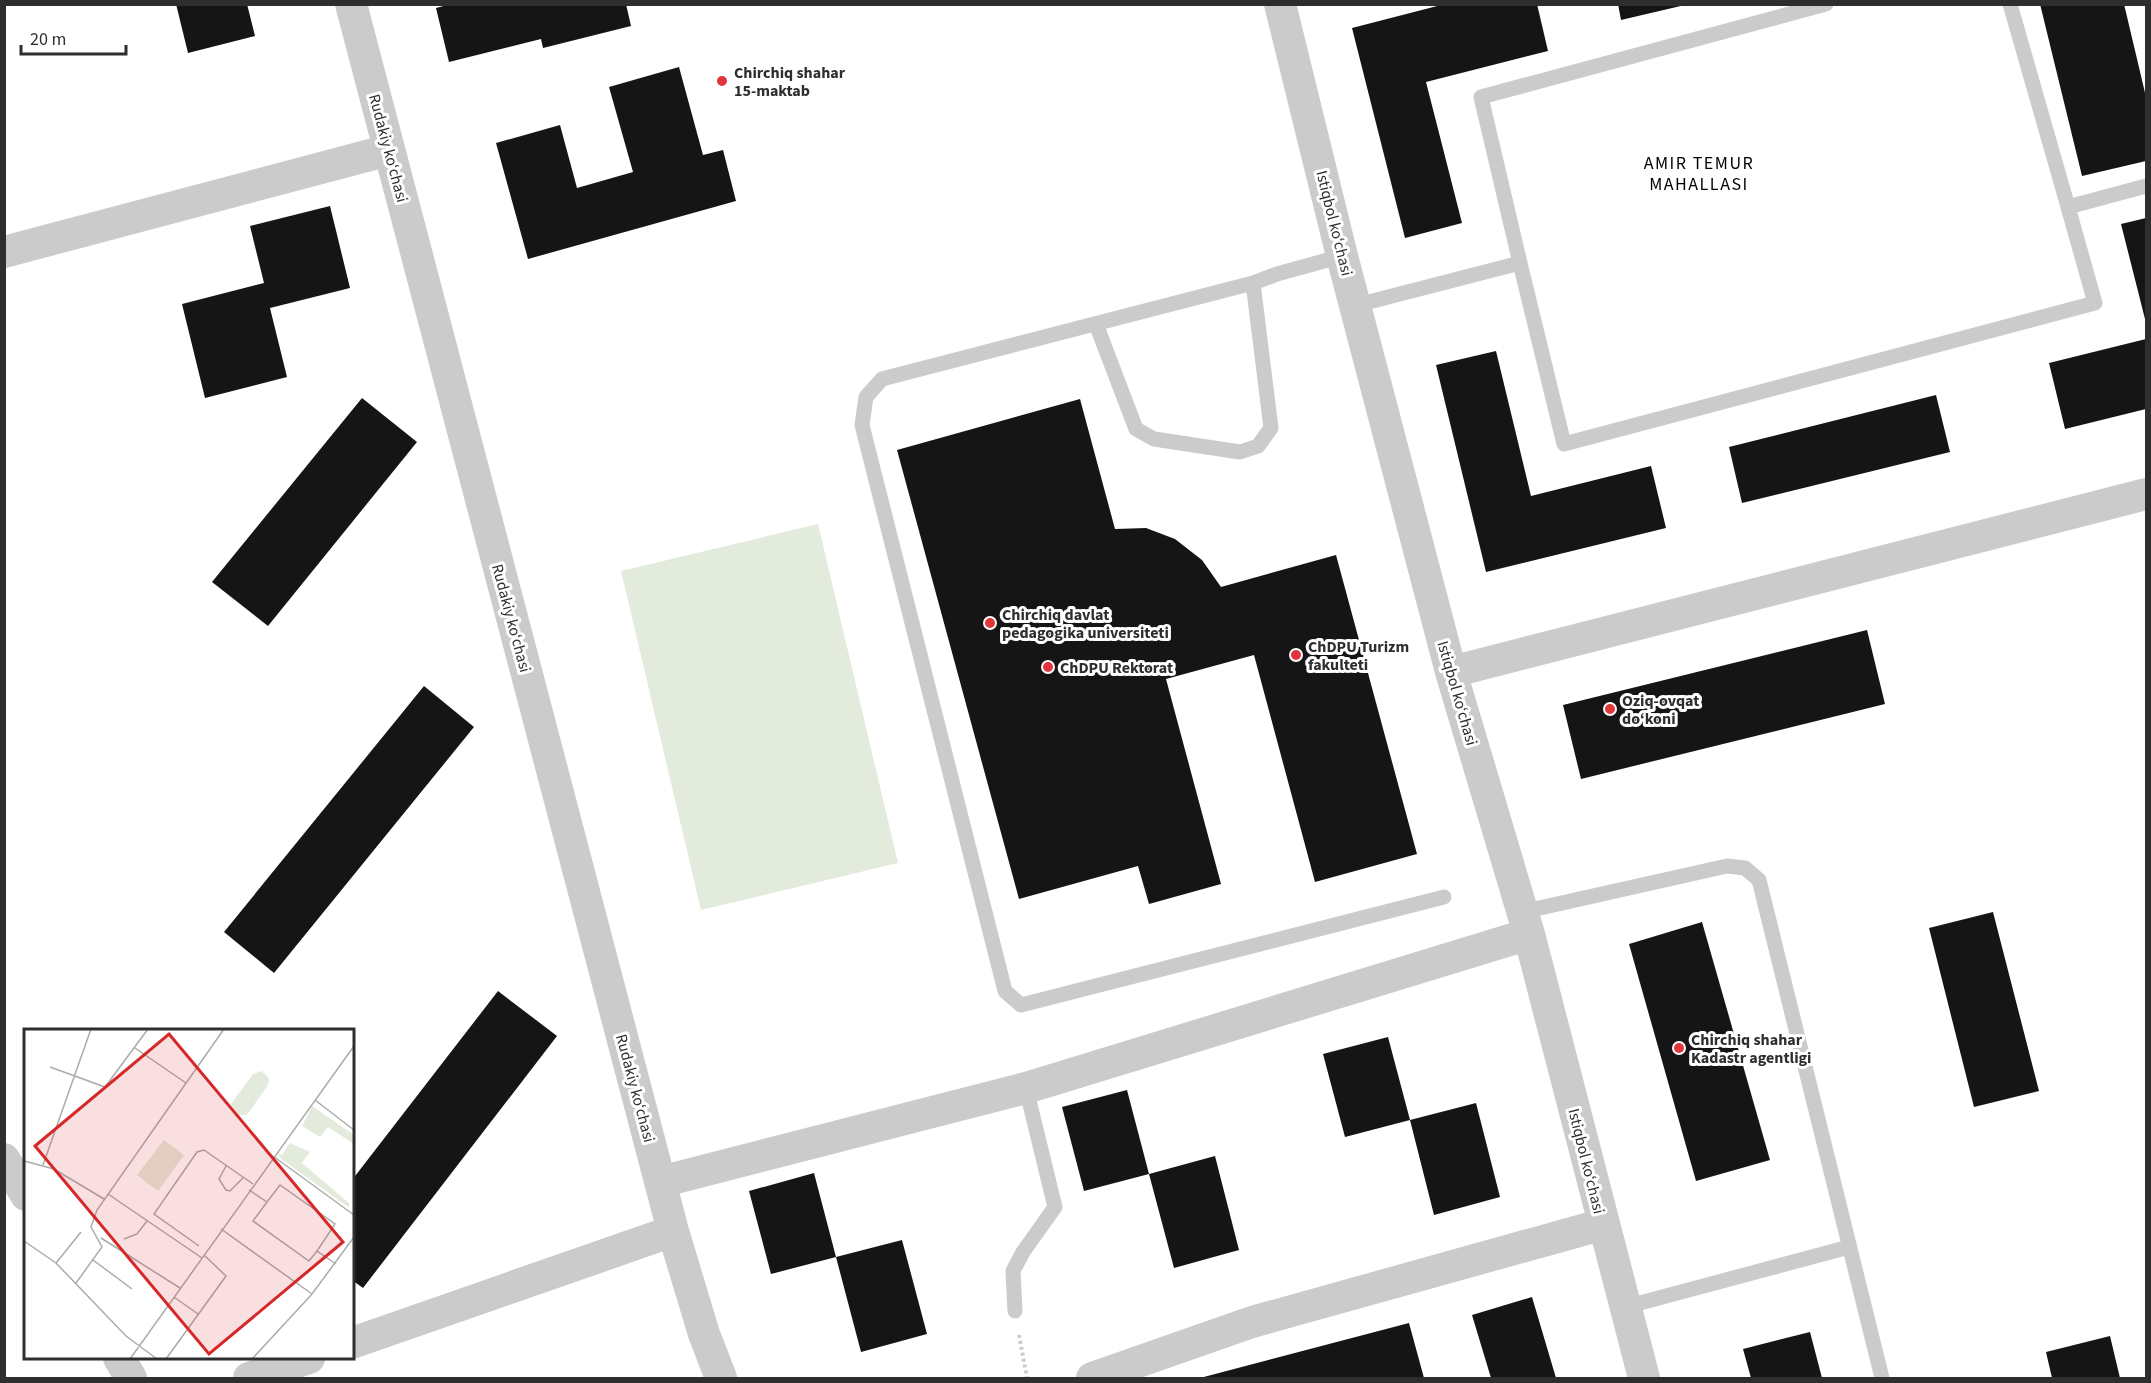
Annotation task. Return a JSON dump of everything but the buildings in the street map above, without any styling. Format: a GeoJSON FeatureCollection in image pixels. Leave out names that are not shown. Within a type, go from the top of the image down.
{"type":"FeatureCollection","features":[{"type":"Feature","properties":{"kind":"street","name":"Rudakiy ko‘chasi"},"geometry":{"type":"LineString","coordinates":[[351,4],[673,1231],[704,1334],[721,1378]]}},
{"type":"Feature","properties":{"kind":"street","name":"Istiqbol ko‘chasi"},"geometry":{"type":"LineString","coordinates":[[1280,4],[1342,256],[1357,305],[1451,672],[1526,923],[1644,1378]]}},
{"type":"Feature","properties":{"kind":"street"},"geometry":{"type":"LineString","coordinates":[[4,252],[389,150]]}},
{"type":"Feature","properties":{"kind":"street"},"geometry":{"type":"LineString","coordinates":[[1451,672],[2146,494]]}},
{"type":"Feature","properties":{"kind":"street"},"geometry":{"type":"LineString","coordinates":[[660,1182],[1026,1088],[1526,923]]}},
{"type":"Feature","properties":{"kind":"street"},"geometry":{"type":"LineString","coordinates":[[4,1159],[24,1192]]}},
{"type":"Feature","properties":{"kind":"street"},"geometry":{"type":"LineString","coordinates":[[1092,1378],[1252,1322],[1604,1224]]}},
{"type":"Feature","properties":{"kind":"street"},"geometry":{"type":"LineString","coordinates":[[354,1341],[673,1231]]}},
{"type":"Feature","properties":{"kind":"street"},"geometry":{"type":"LineString","coordinates":[[120,1359],[131,1378]]}},
{"type":"Feature","properties":{"kind":"street"},"geometry":{"type":"LineString","coordinates":[[249,1378],[306,1359]]}},
{"type":"Feature","properties":{"kind":"lane"},"geometry":{"type":"LineString","coordinates":[[1826,4],[1481,97],[1564,444],[2095,303],[2010,4]]}},
{"type":"Feature","properties":{"kind":"lane"},"geometry":{"type":"LineString","coordinates":[[2068,207],[2146,186]]}},
{"type":"Feature","properties":{"kind":"lane"},"geometry":{"type":"LineString","coordinates":[[1342,256],[1253,283],[882,379],[866,397],[862,425],[1005,991],[1021,1005],[1444,897]]}},
{"type":"Feature","properties":{"kind":"lane"},"geometry":{"type":"LineString","coordinates":[[1357,305],[1520,263]]}},
{"type":"Feature","properties":{"kind":"lane"},"geometry":{"type":"LineString","coordinates":[[1096,324],[1136,429],[1154,439],[1240,452],[1258,446],[1271,428],[1253,283]]}},
{"type":"Feature","properties":{"kind":"lane"},"geometry":{"type":"LineString","coordinates":[[1526,923],[1727,866],[1745,868],[1759,880],[1882,1378]]}},
{"type":"Feature","properties":{"kind":"lane"},"geometry":{"type":"LineString","coordinates":[[1015,1311],[1013,1271],[1023,1252],[1055,1207],[1026,1088]]}},
{"type":"Feature","properties":{"kind":"lane"},"geometry":{"type":"LineString","coordinates":[[1625,1307],[1849,1247]]}},
{"type":"Feature","properties":{"kind":"path"},"geometry":{"type":"LineString","coordinates":[[1015,1311],[1027,1378]]}},
{"type":"Feature","properties":{"kind":"green space"},"geometry":{"type":"Polygon","coordinates":[[[818,524],[898,863],[701,910],[621,571],[818,524]]]}},
{"type":"Feature","properties":{"kind":"place","name":"Chirchiq shahar 15-maktab"},"geometry":{"type":"Point","coordinates":[722,81]}},
{"type":"Feature","properties":{"kind":"place","name":"Chirchiq davlat pedagogika universiteti"},"geometry":{"type":"Point","coordinates":[990,623]}},
{"type":"Feature","properties":{"kind":"place","name":"ChDPU Turizm fakulteti"},"geometry":{"type":"Point","coordinates":[1296,655]}},
{"type":"Feature","properties":{"kind":"place","name":"ChDPU Rektorat"},"geometry":{"type":"Point","coordinates":[1048,667]}},
{"type":"Feature","properties":{"kind":"place","name":"Oziq-ovqat do‘koni"},"geometry":{"type":"Point","coordinates":[1610,709]}},
{"type":"Feature","properties":{"kind":"place","name":"Chirchiq shahar Kadastr agentligi"},"geometry":{"type":"Point","coordinates":[1679,1048]}},
{"type":"Feature","properties":{"kind":"district","name":"AMIR TEMUR MAHALLASI"},"geometry":{"type":"Point","coordinates":[1699,174]}}]}
